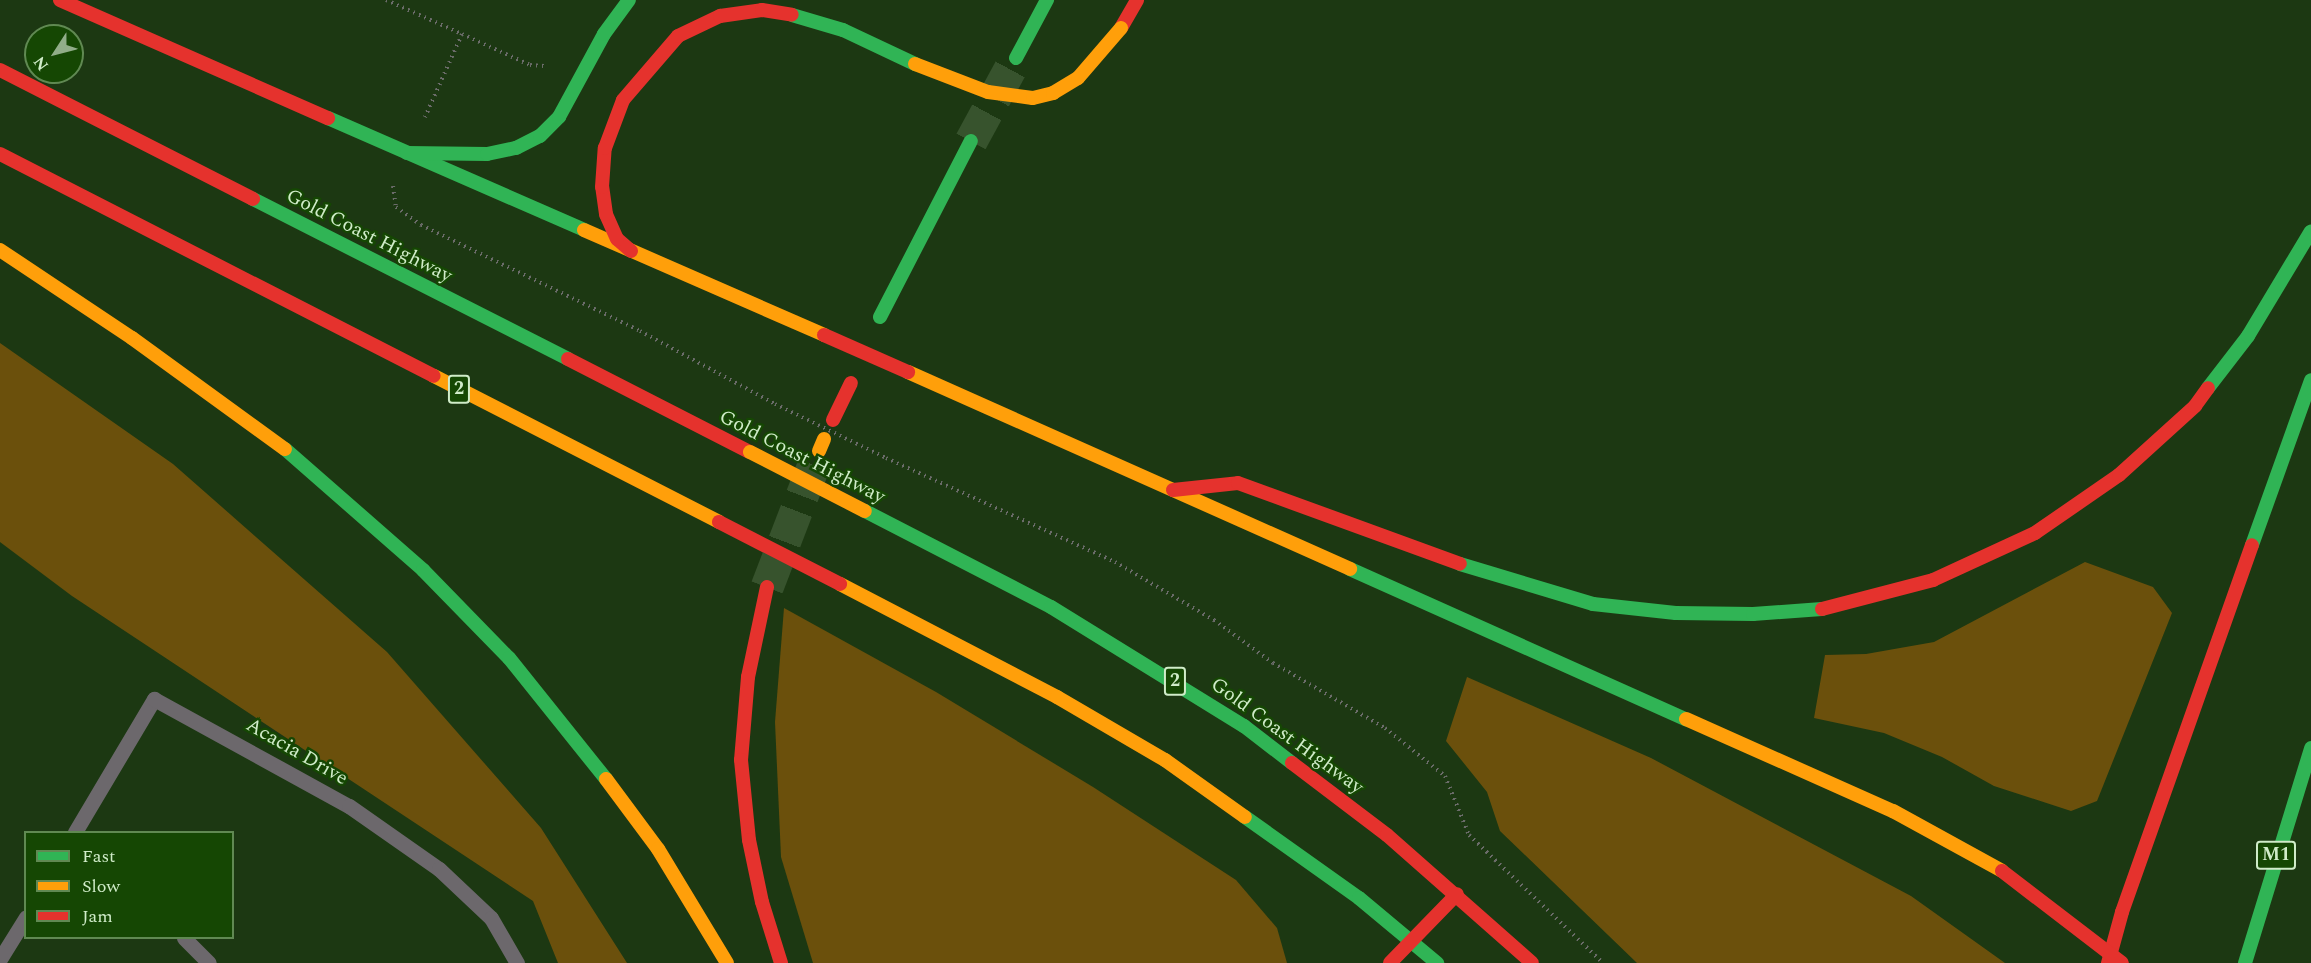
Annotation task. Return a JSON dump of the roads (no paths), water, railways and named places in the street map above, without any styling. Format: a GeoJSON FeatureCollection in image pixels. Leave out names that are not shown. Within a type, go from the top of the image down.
{"type":"FeatureCollection","features":[{"type":"Feature","properties":{"kind":"main road"},"geometry":{"type":"LineString","coordinates":[[60,0],[636,254],[824,334],[1893,811],[2002,871],[2122,963]]}},
{"type":"Feature","properties":{"kind":"main road"},"geometry":{"type":"LineString","coordinates":[[407,153],[487,154],[516,148],[540,136],[559,117],[604,34],[629,0]]}},
{"type":"Feature","properties":{"kind":"main road"},"geometry":{"type":"LineString","coordinates":[[1016,58],[1047,0]]}},
{"type":"Feature","properties":{"kind":"main road"},"geometry":{"type":"LineString","coordinates":[[636,254],[617,239],[609,225],[602,187],[604,148],[623,100],[650,64],[678,36],[720,16],[762,10],[786,12],[843,30],[915,64],[988,92],[1033,98],[1053,93],[1078,78],[1121,28],[1137,0]]}},
{"type":"Feature","properties":{"kind":"main road","name":"Gold Coast Highway"},"geometry":{"type":"LineString","coordinates":[[0,70],[1051,606],[1178,683],[1315,778],[1457,894],[1532,963]]}},
{"type":"Feature","properties":{"kind":"main road"},"geometry":{"type":"LineString","coordinates":[[880,317],[971,141]]}},
{"type":"Feature","properties":{"kind":"main road","name":"2"},"geometry":{"type":"LineString","coordinates":[[0,154],[1057,697],[1165,760],[1267,831],[1412,941],[1437,963]]}},
{"type":"Feature","properties":{"kind":"main road"},"geometry":{"type":"LineString","coordinates":[[1173,490],[1238,483],[1497,577],[1593,604],[1676,613],[1753,614],[1829,608],[1933,580],[2035,533],[2075,509],[2119,475],[2195,406],[2248,336],[2311,231]]}},
{"type":"Feature","properties":{"kind":"main road"},"geometry":{"type":"LineString","coordinates":[[0,250],[132,338],[292,454],[423,570],[509,658],[594,764],[658,849],[727,963]]}},
{"type":"Feature","properties":{"kind":"main road"},"geometry":{"type":"LineString","coordinates":[[2108,963],[2122,912],[2311,380]]}},
{"type":"Feature","properties":{"kind":"main road"},"geometry":{"type":"LineString","coordinates":[[833,420],[851,383]]}},
{"type":"Feature","properties":{"kind":"main road"},"geometry":{"type":"LineString","coordinates":[[767,587],[747,677],[741,760],[749,840],[762,902],[781,963]]}},
{"type":"Feature","properties":{"kind":"main road","name":"M1"},"geometry":{"type":"LineString","coordinates":[[2245,963],[2311,748]]}},
{"type":"Feature","properties":{"kind":"main road"},"geometry":{"type":"LineString","coordinates":[[1390,963],[1457,894]]}},
{"type":"Feature","properties":{"kind":"lane","name":"Acacia Drive"},"geometry":{"type":"LineString","coordinates":[[76,831],[154,699],[349,806],[430,863],[491,918],[517,963]]}},
{"type":"Feature","properties":{"kind":"lane"},"geometry":{"type":"LineString","coordinates":[[0,959],[24,920]]}},
{"type":"Feature","properties":{"kind":"lane"},"geometry":{"type":"LineString","coordinates":[[185,939],[209,963]]}},
{"type":"Feature","properties":{"kind":"tunnel"},"geometry":{"type":"LineString","coordinates":[[971,141],[1016,58]]}},
{"type":"Feature","properties":{"kind":"tunnel"},"geometry":{"type":"LineString","coordinates":[[767,587],[818,454]]}}]}
